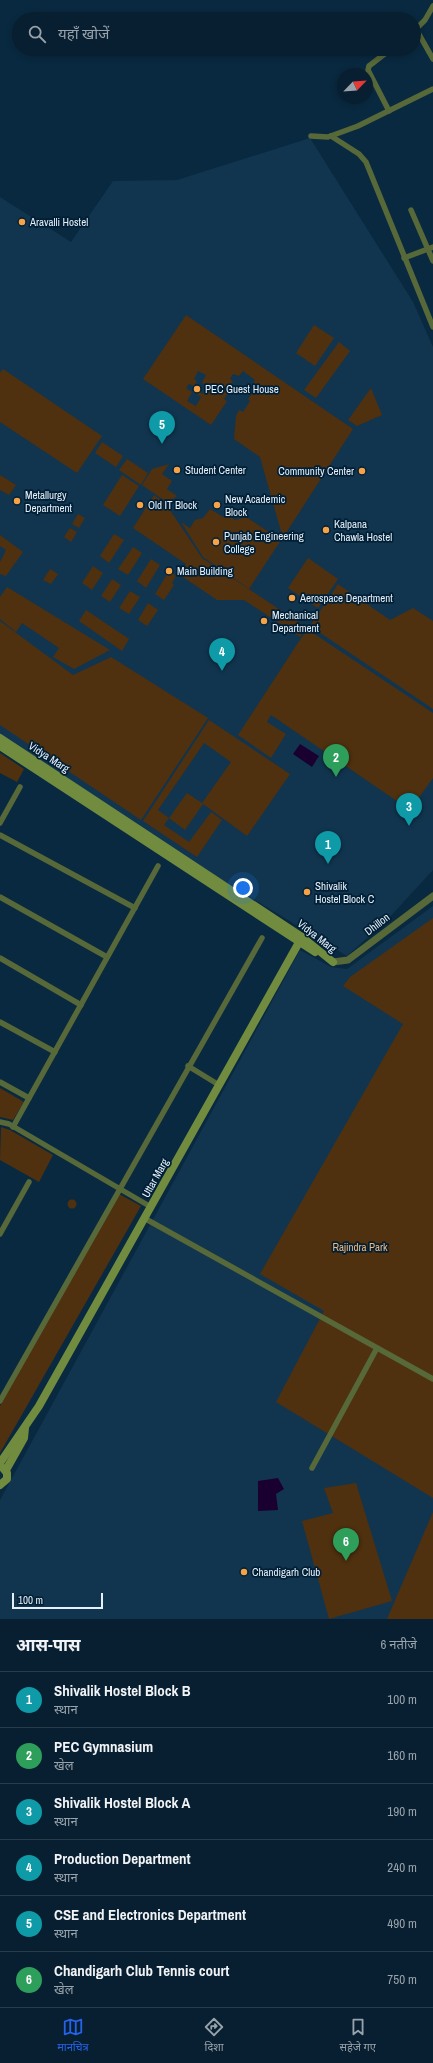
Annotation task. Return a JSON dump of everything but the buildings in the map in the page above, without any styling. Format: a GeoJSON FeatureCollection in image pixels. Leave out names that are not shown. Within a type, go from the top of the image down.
{"type":"FeatureCollection","features":[{"type":"Feature","properties":{"kind":"main road","name":"Vidya Marg"},"geometry":{"type":"LineString","coordinates":[[0,738],[333,962]]}},
{"type":"Feature","properties":{"kind":"main road","name":"Vidya Marg"},"geometry":{"type":"LineString","coordinates":[[0,746],[301,940]]}},
{"type":"Feature","properties":{"kind":"main road","name":"Uttar Marg"},"geometry":{"type":"LineString","coordinates":[[0,1485],[8,1479],[3,1469],[24,1438],[26,1428],[301,940]]}},
{"type":"Feature","properties":{"kind":"main road","name":"Uttar Marg"},"geometry":{"type":"LineString","coordinates":[[0,1463],[18,1435],[26,1428]]}},
{"type":"Feature","properties":{"kind":"street"},"geometry":{"type":"LineString","coordinates":[[421,23],[430,13],[433,6]]}},
{"type":"Feature","properties":{"kind":"street"},"geometry":{"type":"LineString","coordinates":[[421,40],[433,59]]}},
{"type":"Feature","properties":{"kind":"street"},"geometry":{"type":"LineString","coordinates":[[382,56],[369,66],[368,70],[389,111]]}},
{"type":"Feature","properties":{"kind":"street"},"geometry":{"type":"LineString","coordinates":[[311,136],[331,136],[358,126],[433,89]]}},
{"type":"Feature","properties":{"kind":"street"},"geometry":{"type":"LineString","coordinates":[[331,136],[363,158],[433,327]]}},
{"type":"Feature","properties":{"kind":"street"},"geometry":{"type":"LineString","coordinates":[[411,210],[431,248],[433,261]]}},
{"type":"Feature","properties":{"kind":"street"},"geometry":{"type":"LineString","coordinates":[[404,258],[431,248]]}},
{"type":"Feature","properties":{"kind":"street"},"geometry":{"type":"LineString","coordinates":[[0,822],[20,787]]}},
{"type":"Feature","properties":{"kind":"street"},"geometry":{"type":"LineString","coordinates":[[0,834],[135,908]]}},
{"type":"Feature","properties":{"kind":"street"},"geometry":{"type":"LineString","coordinates":[[13,1127],[158,866]]}},
{"type":"Feature","properties":{"kind":"street","name":"Dhillon"},"geometry":{"type":"LineString","coordinates":[[333,962],[348,960],[433,896]]}},
{"type":"Feature","properties":{"kind":"street"},"geometry":{"type":"LineString","coordinates":[[0,897],[108,957]]}},
{"type":"Feature","properties":{"kind":"street"},"geometry":{"type":"LineString","coordinates":[[0,1401],[3,1391],[262,938]]}},
{"type":"Feature","properties":{"kind":"street"},"geometry":{"type":"LineString","coordinates":[[0,958],[81,1005]]}},
{"type":"Feature","properties":{"kind":"street"},"geometry":{"type":"LineString","coordinates":[[0,1022],[55,1052]]}},
{"type":"Feature","properties":{"kind":"street"},"geometry":{"type":"LineString","coordinates":[[188,1066],[219,1085]]}},
{"type":"Feature","properties":{"kind":"street"},"geometry":{"type":"LineString","coordinates":[[0,1082],[29,1098]]}},
{"type":"Feature","properties":{"kind":"street"},"geometry":{"type":"LineString","coordinates":[[0,1122],[13,1127],[150,1207]]}},
{"type":"Feature","properties":{"kind":"street"},"geometry":{"type":"LineString","coordinates":[[0,1234],[29,1182]]}},
{"type":"Feature","properties":{"kind":"street"},"geometry":{"type":"LineString","coordinates":[[144,1218],[433,1379]]}},
{"type":"Feature","properties":{"kind":"street"},"geometry":{"type":"LineString","coordinates":[[312,1468],[377,1348]]}},
{"type":"Feature","properties":{"kind":"shaded area","name":"Punjab Engineering College"},"geometry":{"type":"Polygon","coordinates":[[[310,138],[413,302],[433,347],[433,870],[387,920],[347,956],[137,828],[0,738],[0,197],[71,242],[113,181],[177,180],[310,138]]]}},
{"type":"Feature","properties":{"kind":"shaded area"},"geometry":{"type":"Polygon","coordinates":[[[300,744],[319,756],[312,767],[293,754],[300,744]]]}},
{"type":"Feature","properties":{"kind":"shaded area"},"geometry":{"type":"Polygon","coordinates":[[[433,906],[433,1619],[0,1619],[0,1500],[300,950],[331,967],[347,969],[433,906]]]}},
{"type":"Feature","properties":{"kind":"shaded area"},"geometry":{"type":"Polygon","coordinates":[[[278,1478],[284,1489],[276,1494],[278,1510],[258,1511],[258,1481],[278,1478]]]}},
{"type":"Feature","properties":{"kind":"green space"},"geometry":{"type":"Polygon","coordinates":[[[186,315],[353,429],[284,536],[282,535],[260,457],[234,439],[236,416],[239,410],[243,412],[250,401],[248,399],[256,388],[252,386],[255,380],[243,371],[239,376],[233,374],[230,379],[233,381],[226,391],[228,393],[224,399],[227,401],[211,425],[143,379],[186,315]],[[198,371],[194,379],[197,381],[194,386],[189,384],[186,388],[192,392],[187,401],[196,406],[201,397],[195,393],[196,390],[203,394],[207,386],[202,383],[206,375],[198,371]]]}},
{"type":"Feature","properties":{"kind":"green space"},"geometry":{"type":"Polygon","coordinates":[[[314,325],[334,338],[315,366],[296,353],[314,325]]]}},
{"type":"Feature","properties":{"kind":"green space"},"geometry":{"type":"Polygon","coordinates":[[[339,342],[350,351],[316,398],[304,390],[339,342]]]}},
{"type":"Feature","properties":{"kind":"green space"},"geometry":{"type":"Polygon","coordinates":[[[3,369],[102,436],[77,473],[0,422],[0,373],[3,369]]]}},
{"type":"Feature","properties":{"kind":"green space"},"geometry":{"type":"Polygon","coordinates":[[[371,388],[382,415],[357,426],[348,420],[371,388]]]}},
{"type":"Feature","properties":{"kind":"green space"},"geometry":{"type":"Polygon","coordinates":[[[102,442],[123,456],[116,467],[95,453],[102,442]]]}},
{"type":"Feature","properties":{"kind":"green space"},"geometry":{"type":"Polygon","coordinates":[[[127,459],[148,473],[141,485],[119,470],[127,459]]]}},
{"type":"Feature","properties":{"kind":"green space"},"geometry":{"type":"Polygon","coordinates":[[[169,464],[162,474],[172,481],[167,489],[177,496],[168,503],[142,485],[152,469],[169,464]]]}},
{"type":"Feature","properties":{"kind":"green space"},"geometry":{"type":"Polygon","coordinates":[[[0,475],[16,485],[9,495],[0,490],[0,475]]]}},
{"type":"Feature","properties":{"kind":"green space"},"geometry":{"type":"Polygon","coordinates":[[[122,475],[139,486],[120,516],[103,505],[122,475]]]}},
{"type":"Feature","properties":{"kind":"green space"},"geometry":{"type":"Polygon","coordinates":[[[154,495],[166,504],[202,558],[306,627],[300,637],[244,600],[217,600],[180,575],[186,564],[133,528],[154,495]]]}},
{"type":"Feature","properties":{"kind":"green space"},"geometry":{"type":"Polygon","coordinates":[[[210,509],[225,518],[228,515],[235,520],[246,517],[281,540],[249,589],[203,557],[181,522],[190,528],[195,520],[203,518],[210,509]]]}},
{"type":"Feature","properties":{"kind":"green space"},"geometry":{"type":"Polygon","coordinates":[[[78,514],[85,518],[79,528],[72,524],[78,514]]]}},
{"type":"Feature","properties":{"kind":"green space"},"geometry":{"type":"Polygon","coordinates":[[[70,528],[77,532],[71,542],[64,537],[70,528]]]}},
{"type":"Feature","properties":{"kind":"green space"},"geometry":{"type":"Polygon","coordinates":[[[114,534],[124,540],[109,563],[100,556],[114,534]]]}},
{"type":"Feature","properties":{"kind":"green space"},"geometry":{"type":"Polygon","coordinates":[[[0,535],[23,552],[6,576],[0,574],[0,562],[6,550],[0,546],[0,535]]]}},
{"type":"Feature","properties":{"kind":"green space"},"geometry":{"type":"Polygon","coordinates":[[[133,547],[142,553],[128,575],[118,569],[133,547]]]}},
{"type":"Feature","properties":{"kind":"green space"},"geometry":{"type":"Polygon","coordinates":[[[308,558],[338,579],[318,608],[288,588],[308,558]]]}},
{"type":"Feature","properties":{"kind":"green space"},"geometry":{"type":"Polygon","coordinates":[[[151,559],[160,565],[146,588],[137,581],[151,559]]]}},
{"type":"Feature","properties":{"kind":"green space"},"geometry":{"type":"Polygon","coordinates":[[[93,566],[103,573],[92,590],[82,583],[93,566]]]}},
{"type":"Feature","properties":{"kind":"green space"},"geometry":{"type":"Polygon","coordinates":[[[50,569],[58,574],[51,584],[43,580],[50,569]]]}},
{"type":"Feature","properties":{"kind":"green space"},"geometry":{"type":"Polygon","coordinates":[[[169,571],[176,576],[172,583],[174,585],[164,600],[155,594],[169,571]]]}},
{"type":"Feature","properties":{"kind":"green space"},"geometry":{"type":"Polygon","coordinates":[[[112,579],[121,585],[110,602],[101,596],[112,579]]]}},
{"type":"Feature","properties":{"kind":"green space"},"geometry":{"type":"Polygon","coordinates":[[[338,584],[390,620],[413,608],[433,621],[433,709],[310,626],[338,584]]]}},
{"type":"Feature","properties":{"kind":"green space"},"geometry":{"type":"Polygon","coordinates":[[[7,587],[110,650],[74,669],[53,657],[59,648],[22,623],[16,632],[0,619],[0,597],[7,587]]]}},
{"type":"Feature","properties":{"kind":"green space"},"geometry":{"type":"Polygon","coordinates":[[[130,591],[140,597],[129,614],[119,608],[130,591]]]}},
{"type":"Feature","properties":{"kind":"green space"},"geometry":{"type":"Polygon","coordinates":[[[148,603],[158,610],[147,626],[138,620],[148,603]]]}},
{"type":"Feature","properties":{"kind":"green space"},"geometry":{"type":"Polygon","coordinates":[[[86,610],[129,639],[122,651],[79,621],[86,610]]]}},
{"type":"Feature","properties":{"kind":"green space"},"geometry":{"type":"Polygon","coordinates":[[[0,621],[73,675],[111,657],[208,718],[141,820],[0,725],[0,621]]]}},
{"type":"Feature","properties":{"kind":"green space"},"geometry":{"type":"Polygon","coordinates":[[[307,629],[433,713],[433,778],[410,810],[271,715],[267,722],[286,734],[271,758],[238,735],[307,629]]]}},
{"type":"Feature","properties":{"kind":"green space"},"geometry":{"type":"Polygon","coordinates":[[[209,720],[290,774],[247,836],[203,804],[185,830],[169,818],[164,825],[189,842],[211,812],[222,820],[197,857],[143,821],[209,720]],[[204,743],[158,810],[169,818],[187,793],[202,803],[231,762],[204,743]]]}},
{"type":"Feature","properties":{"kind":"green space"},"geometry":{"type":"Polygon","coordinates":[[[0,753],[24,769],[17,782],[0,773],[0,753]]]}},
{"type":"Feature","properties":{"kind":"green space","name":"Rajindra Park"},"geometry":{"type":"Polygon","coordinates":[[[433,918],[433,1498],[276,1402],[324,1311],[260,1274],[403,1024],[343,986],[350,977],[433,918]]]}},
{"type":"Feature","properties":{"kind":"green space"},"geometry":{"type":"Polygon","coordinates":[[[0,1088],[24,1102],[13,1120],[0,1117],[0,1088]]]}},
{"type":"Feature","properties":{"kind":"green space"},"geometry":{"type":"Polygon","coordinates":[[[1,1127],[10,1130],[53,1155],[39,1182],[0,1160],[1,1127]]]}},
{"type":"Feature","properties":{"kind":"green space"},"geometry":{"type":"Polygon","coordinates":[[[119,1194],[141,1206],[0,1453],[0,1406],[119,1194]]]}},
{"type":"Feature","properties":{"kind":"green space"},"geometry":{"type":"Polygon","coordinates":[[[70,1200],[74,1200],[76,1204],[74,1208],[70,1208],[68,1206],[68,1202],[70,1200]]]}},
{"type":"Feature","properties":{"kind":"green space"},"geometry":{"type":"Polygon","coordinates":[[[356,1483],[392,1601],[329,1619],[302,1521],[333,1513],[324,1488],[356,1483]]]}},
{"type":"Feature","properties":{"kind":"green space"},"geometry":{"type":"Polygon","coordinates":[[[433,1512],[433,1619],[387,1619],[433,1512]]]}},
{"type":"Feature","properties":{"kind":"place","name":"Aravalli Hostel"},"geometry":{"type":"Point","coordinates":[22,222]}},
{"type":"Feature","properties":{"kind":"place","name":"PEC Guest House"},"geometry":{"type":"Point","coordinates":[197,389]}},
{"type":"Feature","properties":{"kind":"place","name":"CSE and Electronics Department"},"geometry":{"type":"Point","coordinates":[162,444]}},
{"type":"Feature","properties":{"kind":"place","name":"Student Center"},"geometry":{"type":"Point","coordinates":[177,470]}},
{"type":"Feature","properties":{"kind":"place","name":"Community Center"},"geometry":{"type":"Point","coordinates":[362,471]}},
{"type":"Feature","properties":{"kind":"place","name":"Metallurgy Department"},"geometry":{"type":"Point","coordinates":[17,501]}},
{"type":"Feature","properties":{"kind":"place","name":"Old IT Block"},"geometry":{"type":"Point","coordinates":[140,505]}},
{"type":"Feature","properties":{"kind":"place","name":"New Academic Block"},"geometry":{"type":"Point","coordinates":[217,505]}},
{"type":"Feature","properties":{"kind":"place","name":"Kalpana Chawla Hostel"},"geometry":{"type":"Point","coordinates":[326,530]}},
{"type":"Feature","properties":{"kind":"place","name":"Punjab Engineering College"},"geometry":{"type":"Point","coordinates":[216,542]}},
{"type":"Feature","properties":{"kind":"place","name":"Main Building"},"geometry":{"type":"Point","coordinates":[169,571]}},
{"type":"Feature","properties":{"kind":"place","name":"Aerospace Department"},"geometry":{"type":"Point","coordinates":[292,598]}},
{"type":"Feature","properties":{"kind":"place","name":"Mechanical Department"},"geometry":{"type":"Point","coordinates":[264,621]}},
{"type":"Feature","properties":{"kind":"place","name":"Production Department"},"geometry":{"type":"Point","coordinates":[222,671]}},
{"type":"Feature","properties":{"kind":"place","name":"PEC Gymnasium"},"geometry":{"type":"Point","coordinates":[336,777]}},
{"type":"Feature","properties":{"kind":"place","name":"Shivalik Hostel Block A"},"geometry":{"type":"Point","coordinates":[409,826]}},
{"type":"Feature","properties":{"kind":"place","name":"Shivalik Hostel Block B"},"geometry":{"type":"Point","coordinates":[328,864]}},
{"type":"Feature","properties":{"kind":"place","name":"Shivalik Hostel Block C"},"geometry":{"type":"Point","coordinates":[307,892]}},
{"type":"Feature","properties":{"kind":"place","name":"Chandigarh Club Tennis court"},"geometry":{"type":"Point","coordinates":[346,1561]}},
{"type":"Feature","properties":{"kind":"place","name":"Chandigarh Club"},"geometry":{"type":"Point","coordinates":[244,1572]}}]}
